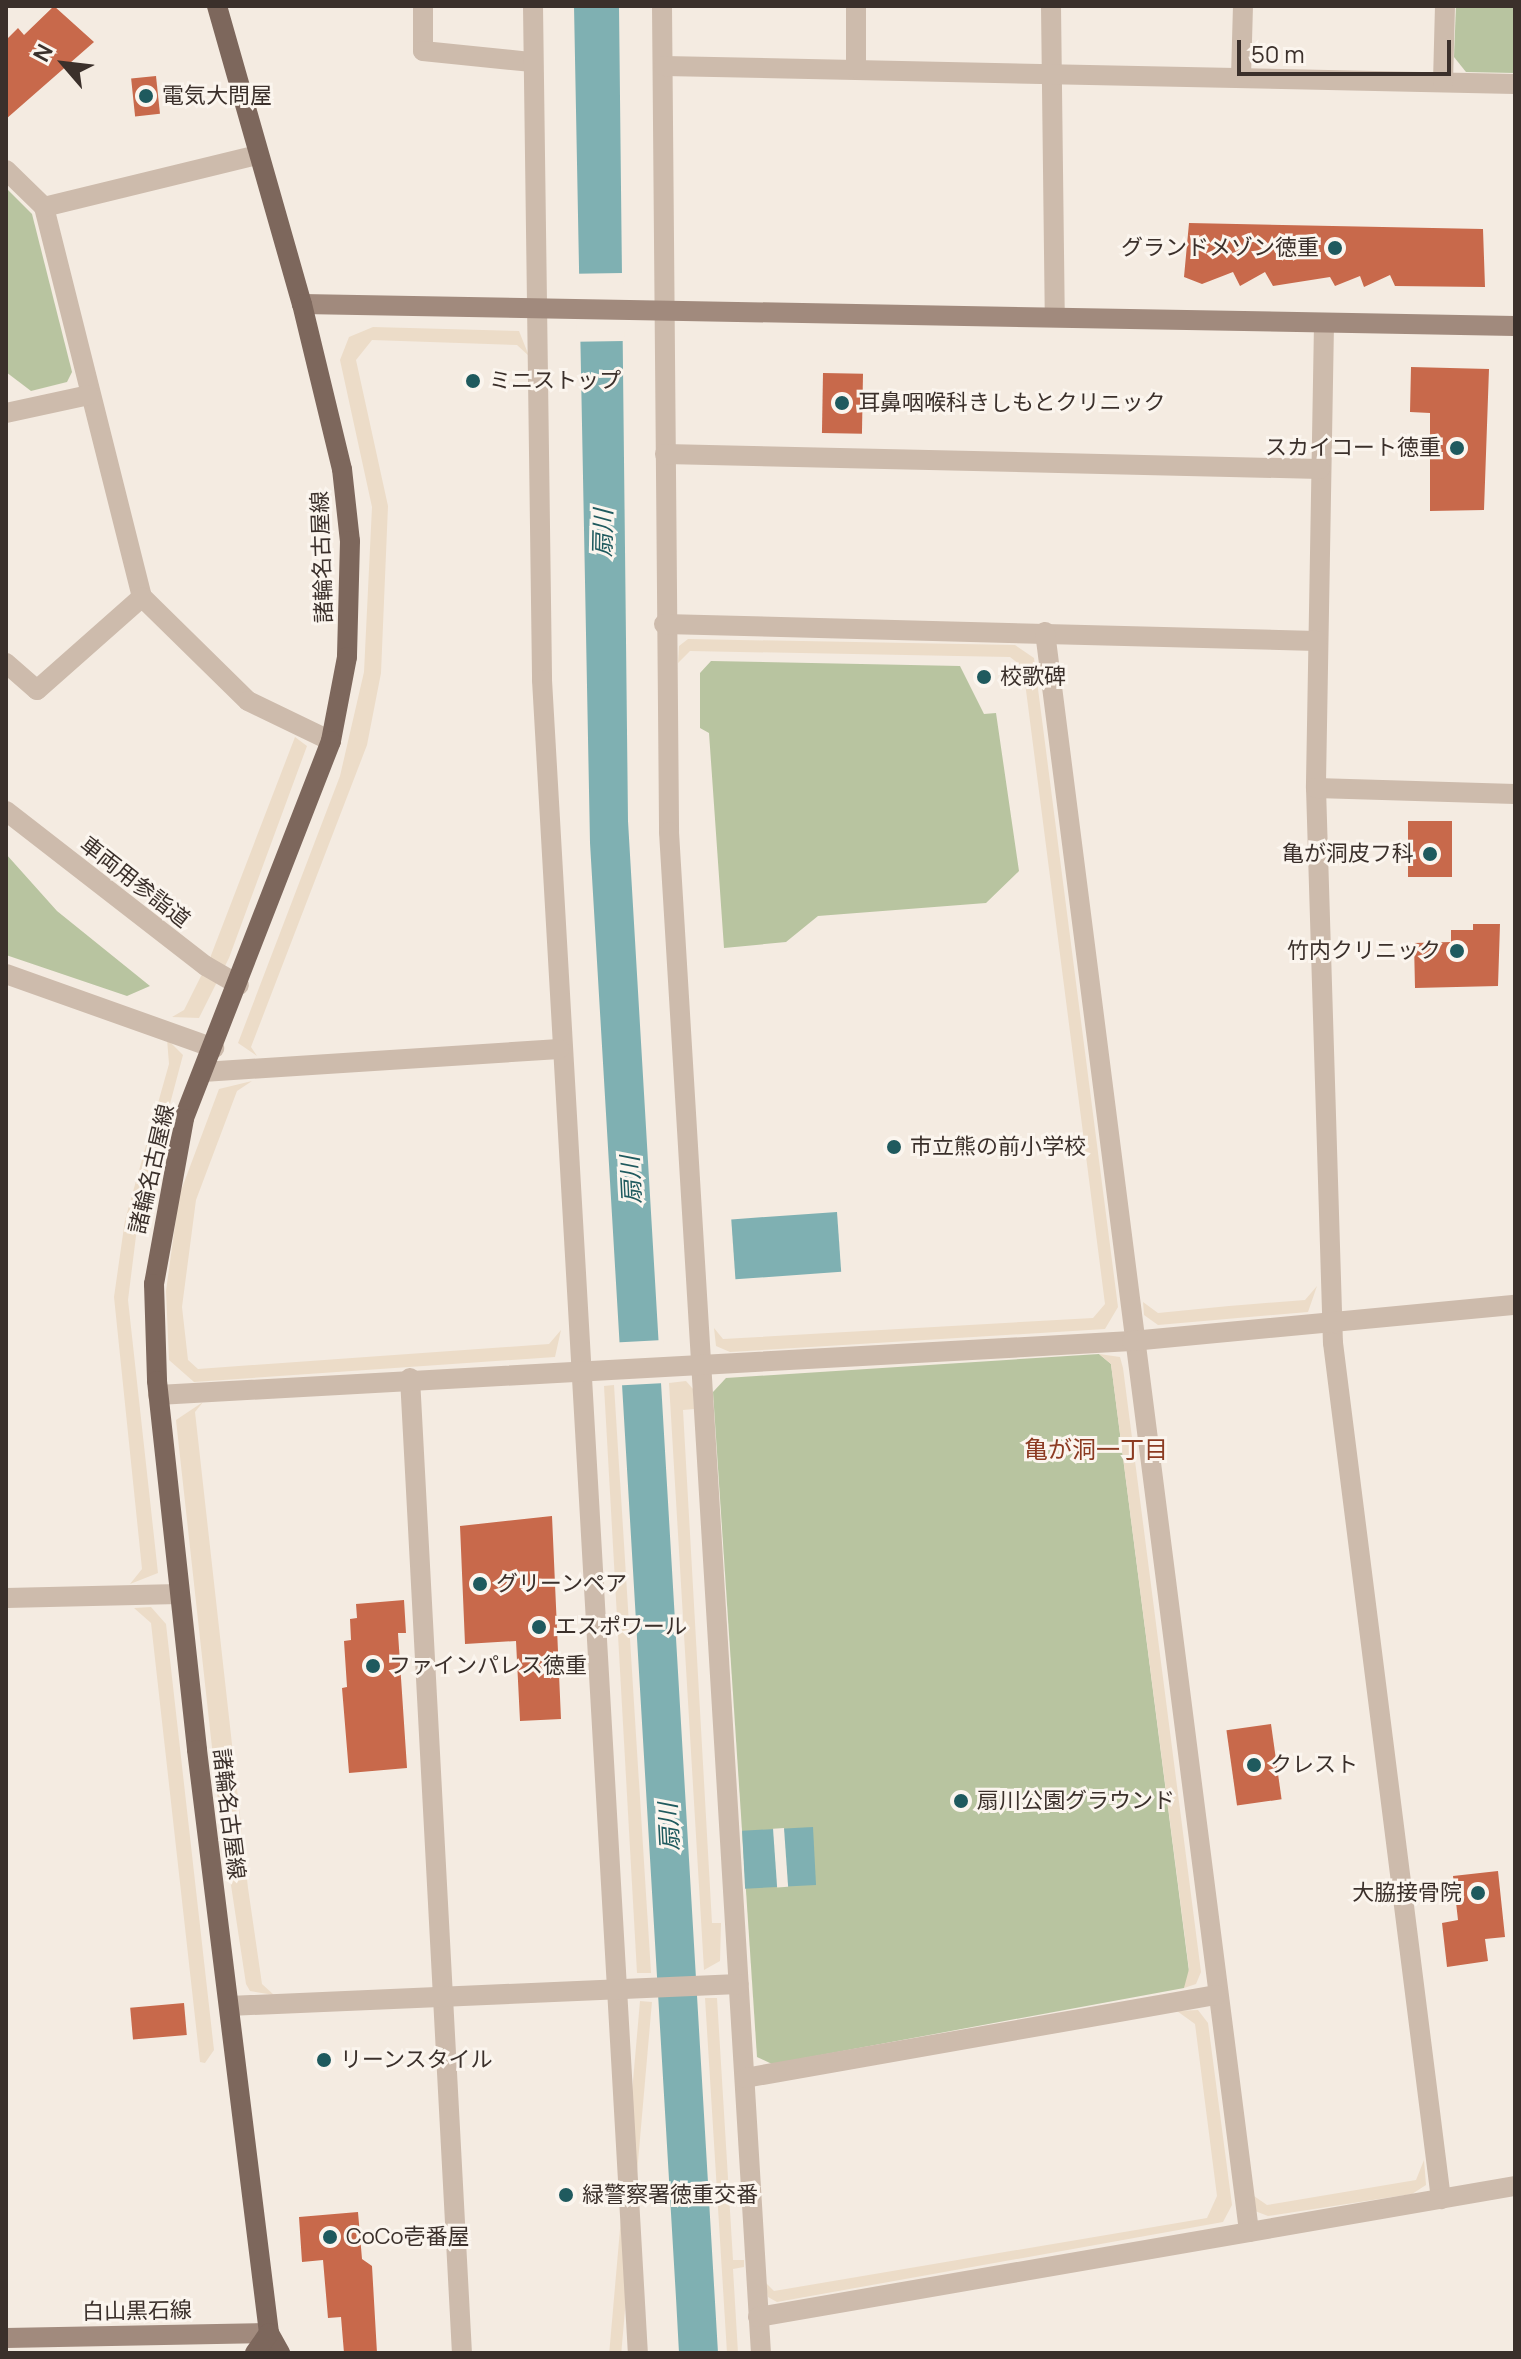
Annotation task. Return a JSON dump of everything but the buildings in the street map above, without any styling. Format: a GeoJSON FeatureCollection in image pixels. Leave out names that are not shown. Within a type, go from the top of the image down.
{"type":"FeatureCollection","features":[{"type":"Feature","properties":{"kind":"main road","name":"諸輪名古屋線"},"geometry":{"type":"LineString","coordinates":[[217,6],[302,304],[348,516],[348,642],[331,741],[239,985],[184,1119],[157,1259],[158,1395],[179,1594],[269,2333],[280,2353]]}},
{"type":"Feature","properties":{"kind":"main road"},"geometry":{"type":"LineString","coordinates":[[255,2353],[269,2333]]}},
{"type":"Feature","properties":{"kind":"street"},"geometry":{"type":"LineString","coordinates":[[423,6],[423,51],[532,62]]}},
{"type":"Feature","properties":{"kind":"street"},"geometry":{"type":"LineString","coordinates":[[533,6],[540,304],[542,680],[559,1049],[638,2353]]}},
{"type":"Feature","properties":{"kind":"street"},"geometry":{"type":"LineString","coordinates":[[662,6],[660,307],[665,454],[664,624],[669,832],[704,1362],[761,2353]]}},
{"type":"Feature","properties":{"kind":"street"},"geometry":{"type":"LineString","coordinates":[[856,6],[856,68]]}},
{"type":"Feature","properties":{"kind":"street"},"geometry":{"type":"LineString","coordinates":[[1051,6],[1049,73],[1055,316]]}},
{"type":"Feature","properties":{"kind":"street"},"geometry":{"type":"LineString","coordinates":[[1241,77],[1243,6]]}},
{"type":"Feature","properties":{"kind":"street"},"geometry":{"type":"LineString","coordinates":[[1443,82],[1445,6]]}},
{"type":"Feature","properties":{"kind":"street"},"geometry":{"type":"LineString","coordinates":[[664,66],[1515,84]]}},
{"type":"Feature","properties":{"kind":"street"},"geometry":{"type":"LineString","coordinates":[[44,207],[258,155]]}},
{"type":"Feature","properties":{"kind":"street"},"geometry":{"type":"LineString","coordinates":[[6,170],[44,207],[142,597],[248,701],[331,741]]}},
{"type":"Feature","properties":{"kind":"street"},"geometry":{"type":"LineString","coordinates":[[302,304],[540,304],[1515,326]]}},
{"type":"Feature","properties":{"kind":"street"},"geometry":{"type":"LineString","coordinates":[[1324,324],[1316,788],[1332,1323],[1441,2199]]}},
{"type":"Feature","properties":{"kind":"street"},"geometry":{"type":"LineString","coordinates":[[6,391],[14,410],[89,395]]}},
{"type":"Feature","properties":{"kind":"street"},"geometry":{"type":"LineString","coordinates":[[665,454],[1320,469]]}},
{"type":"Feature","properties":{"kind":"street"},"geometry":{"type":"LineString","coordinates":[[6,663],[37,690],[142,597]]}},
{"type":"Feature","properties":{"kind":"street"},"geometry":{"type":"LineString","coordinates":[[664,624],[1317,641]]}},
{"type":"Feature","properties":{"kind":"street"},"geometry":{"type":"LineString","coordinates":[[1045,632],[1132,1341],[1249,2232]]}},
{"type":"Feature","properties":{"kind":"street"},"geometry":{"type":"LineString","coordinates":[[1316,788],[1515,794]]}},
{"type":"Feature","properties":{"kind":"street","name":"車両用参詣道"},"geometry":{"type":"LineString","coordinates":[[6,811],[212,971],[239,985]]}},
{"type":"Feature","properties":{"kind":"street"},"geometry":{"type":"LineString","coordinates":[[6,974],[214,1048]]}},
{"type":"Feature","properties":{"kind":"street"},"geometry":{"type":"LineString","coordinates":[[203,1072],[559,1049]]}},
{"type":"Feature","properties":{"kind":"street"},"geometry":{"type":"LineString","coordinates":[[158,1395],[410,1378],[614,1370],[704,1362],[1132,1341],[1515,1305]]}},
{"type":"Feature","properties":{"kind":"street"},"geometry":{"type":"LineString","coordinates":[[410,1378],[462,2353]]}},
{"type":"Feature","properties":{"kind":"street"},"geometry":{"type":"LineString","coordinates":[[6,1598],[179,1594]]}},
{"type":"Feature","properties":{"kind":"street"},"geometry":{"type":"LineString","coordinates":[[229,2006],[617,1986],[651,1988],[739,1984]]}},
{"type":"Feature","properties":{"kind":"street"},"geometry":{"type":"LineString","coordinates":[[745,2078],[1216,1995]]}},
{"type":"Feature","properties":{"kind":"street"},"geometry":{"type":"LineString","coordinates":[[758,2317],[1515,2186]]}},
{"type":"Feature","properties":{"kind":"street","name":"白山黒石線"},"geometry":{"type":"LineString","coordinates":[[6,2338],[269,2333]]}},
{"type":"Feature","properties":{"kind":"green space"},"geometry":{"type":"Polygon","coordinates":[[[1456,6],[1515,6],[1515,73],[1466,72],[1454,57],[1456,6]]]}},
{"type":"Feature","properties":{"kind":"green space"},"geometry":{"type":"Polygon","coordinates":[[[6,188],[32,214],[72,372],[67,382],[31,391],[6,372],[6,188]]]}},
{"type":"Feature","properties":{"kind":"green space"},"geometry":{"type":"Polygon","coordinates":[[[711,661],[960,666],[984,714],[996,713],[1019,871],[986,903],[818,916],[786,942],[724,948],[709,733],[700,728],[700,673],[711,661]]]}},
{"type":"Feature","properties":{"kind":"green space"},"geometry":{"type":"Polygon","coordinates":[[[6,854],[57,911],[150,986],[127,996],[6,955],[6,854]]]}},
{"type":"Feature","properties":{"kind":"green space"},"geometry":{"type":"Polygon","coordinates":[[[1099,1354],[1111,1364],[1190,1979],[1184,1988],[772,2064],[757,2057],[713,1392],[726,1378],[1099,1354]]]}},
{"type":"Feature","properties":{"kind":"shaded area"},"geometry":{"type":"Polygon","coordinates":[[[373,327],[519,331],[529,356],[517,345],[372,340],[356,360],[388,506],[381,673],[367,745],[251,1047],[257,1056],[238,1043],[340,776],[364,672],[372,507],[340,360],[349,337],[373,327]]]}},
{"type":"Feature","properties":{"kind":"shaded area"},"geometry":{"type":"Polygon","coordinates":[[[688,639],[1015,645],[1034,658],[1118,1307],[1105,1329],[730,1352],[716,1346],[714,1328],[723,1339],[1093,1318],[1105,1304],[1023,667],[1010,657],[690,651],[678,663],[679,646],[688,639]]]}},
{"type":"Feature","properties":{"kind":"shaded area"},"geometry":{"type":"Polygon","coordinates":[[[295,737],[307,746],[229,958],[199,1018],[172,1017],[184,1010],[210,958],[295,737]]]}},
{"type":"Feature","properties":{"kind":"shaded area"},"geometry":{"type":"Polygon","coordinates":[[[167,1039],[183,1055],[137,1228],[128,1300],[158,1573],[130,1584],[142,1569],[114,1297],[125,1220],[169,1064],[167,1039]]]}},
{"type":"Feature","properties":{"kind":"shaded area"},"geometry":{"type":"Polygon","coordinates":[[[252,1081],[237,1091],[196,1200],[182,1307],[188,1360],[198,1369],[549,1344],[561,1330],[555,1357],[194,1382],[169,1360],[166,1291],[179,1196],[219,1089],[252,1081]]]}},
{"type":"Feature","properties":{"kind":"shaded area"},"geometry":{"type":"Polygon","coordinates":[[[1317,1286],[1308,1312],[1158,1325],[1144,1315],[1143,1302],[1158,1313],[1305,1300],[1317,1286]]]}},
{"type":"Feature","properties":{"kind":"shaded area"},"geometry":{"type":"Polygon","coordinates":[[[1099,1354],[1120,1357],[1123,1368],[1201,1972],[1196,1984],[1184,1988],[1189,1969],[1111,1364],[1099,1354]]]}},
{"type":"Feature","properties":{"kind":"shaded area"},"geometry":{"type":"Polygon","coordinates":[[[686,1381],[693,1389],[694,1409],[683,1410],[712,1923],[721,1923],[720,1961],[704,1970],[669,1383],[686,1381]]]}},
{"type":"Feature","properties":{"kind":"shaded area"},"geometry":{"type":"Polygon","coordinates":[[[614,1385],[651,1973],[637,1973],[604,1386],[614,1385]]]}},
{"type":"Feature","properties":{"kind":"shaded area"},"geometry":{"type":"Polygon","coordinates":[[[203,1402],[195,1412],[248,1888],[262,1984],[274,1995],[250,1991],[246,1984],[217,1793],[176,1420],[203,1402]]]}},
{"type":"Feature","properties":{"kind":"shaded area"},"geometry":{"type":"Polygon","coordinates":[[[151,1607],[166,1624],[214,2050],[205,2063],[200,2062],[151,1623],[134,1608],[151,1607]]]}},
{"type":"Feature","properties":{"kind":"shaded area"},"geometry":{"type":"Polygon","coordinates":[[[705,1998],[717,1998],[733,2260],[744,2260],[744,2267],[733,2269],[738,2353],[727,2353],[705,1998]]]}},
{"type":"Feature","properties":{"kind":"shaded area"},"geometry":{"type":"Polygon","coordinates":[[[640,2001],[652,2002],[621,2353],[609,2353],[640,2001]]]}},
{"type":"Feature","properties":{"kind":"shaded area"},"geometry":{"type":"Polygon","coordinates":[[[1198,2010],[1208,2023],[1232,2205],[1223,2222],[777,2302],[768,2297],[765,2282],[774,2291],[1207,2218],[1217,2196],[1195,2024],[1177,2011],[1198,2010]]]}},
{"type":"Feature","properties":{"kind":"shaded area"},"geometry":{"type":"Polygon","coordinates":[[[1424,2160],[1426,2185],[1412,2194],[1268,2216],[1255,2211],[1254,2196],[1267,2205],[1416,2180],[1424,2160]]]}},
{"type":"Feature","properties":{"kind":"water","name":"扇川"},"geometry":{"type":"Polygon","coordinates":[[[574,6],[619,6],[628,821],[718,2353],[679,2353],[590,843],[574,6]]]}},
{"type":"Feature","properties":{"kind":"water"},"geometry":{"type":"Polygon","coordinates":[[[837,1212],[841,1272],[735,1279],[731,1219],[837,1212]]]}},
{"type":"Feature","properties":{"kind":"water"},"geometry":{"type":"Polygon","coordinates":[[[813,1827],[816,1885],[745,1889],[742,1831],[813,1827]]]}},
{"type":"Feature","properties":{"kind":"pier"},"geometry":{"type":"Polygon","coordinates":[[[623,273],[624,341],[577,342],[576,274],[623,273]]]}},
{"type":"Feature","properties":{"kind":"pier"},"geometry":{"type":"Polygon","coordinates":[[[663,1340],[665,1383],[618,1385],[616,1342],[663,1340]]]}},
{"type":"Feature","properties":{"kind":"pier"},"geometry":{"type":"Polygon","coordinates":[[[784,1828],[788,1887],[777,1888],[773,1829],[784,1828]]]}},
{"type":"Feature","properties":{"kind":"place","name":"電気大問屋"},"geometry":{"type":"Point","coordinates":[146,96]}},
{"type":"Feature","properties":{"kind":"place","name":"グランドメゾン徳重"},"geometry":{"type":"Point","coordinates":[1335,248]}},
{"type":"Feature","properties":{"kind":"place","name":"ミニストップ"},"geometry":{"type":"Point","coordinates":[473,381]}},
{"type":"Feature","properties":{"kind":"place","name":"耳鼻咽喉科きしもとクリニック"},"geometry":{"type":"Point","coordinates":[842,403]}},
{"type":"Feature","properties":{"kind":"place","name":"スカイコート徳重"},"geometry":{"type":"Point","coordinates":[1457,448]}},
{"type":"Feature","properties":{"kind":"place","name":"校歌碑"},"geometry":{"type":"Point","coordinates":[984,677]}},
{"type":"Feature","properties":{"kind":"place","name":"亀が洞皮フ科"},"geometry":{"type":"Point","coordinates":[1430,854]}},
{"type":"Feature","properties":{"kind":"place","name":"竹内クリニック"},"geometry":{"type":"Point","coordinates":[1457,951]}},
{"type":"Feature","properties":{"kind":"place","name":"市立熊の前小学校"},"geometry":{"type":"Point","coordinates":[894,1147]}},
{"type":"Feature","properties":{"kind":"place","name":"グリーンペア"},"geometry":{"type":"Point","coordinates":[480,1584]}},
{"type":"Feature","properties":{"kind":"place","name":"エスポワール"},"geometry":{"type":"Point","coordinates":[539,1627]}},
{"type":"Feature","properties":{"kind":"place","name":"ファインパレス徳重"},"geometry":{"type":"Point","coordinates":[373,1666]}},
{"type":"Feature","properties":{"kind":"place","name":"クレスト"},"geometry":{"type":"Point","coordinates":[1254,1765]}},
{"type":"Feature","properties":{"kind":"place","name":"扇川公園グラウンド"},"geometry":{"type":"Point","coordinates":[961,1801]}},
{"type":"Feature","properties":{"kind":"place","name":"大脇接骨院"},"geometry":{"type":"Point","coordinates":[1478,1893]}},
{"type":"Feature","properties":{"kind":"place","name":"リーンスタイル"},"geometry":{"type":"Point","coordinates":[324,2060]}},
{"type":"Feature","properties":{"kind":"place","name":"緑警察署徳重交番"},"geometry":{"type":"Point","coordinates":[566,2195]}},
{"type":"Feature","properties":{"kind":"place","name":"CoCo壱番屋"},"geometry":{"type":"Point","coordinates":[330,2237]}},
{"type":"Feature","properties":{"kind":"district","name":"亀が洞一丁目"},"geometry":{"type":"Point","coordinates":[1096,1449]}}]}
